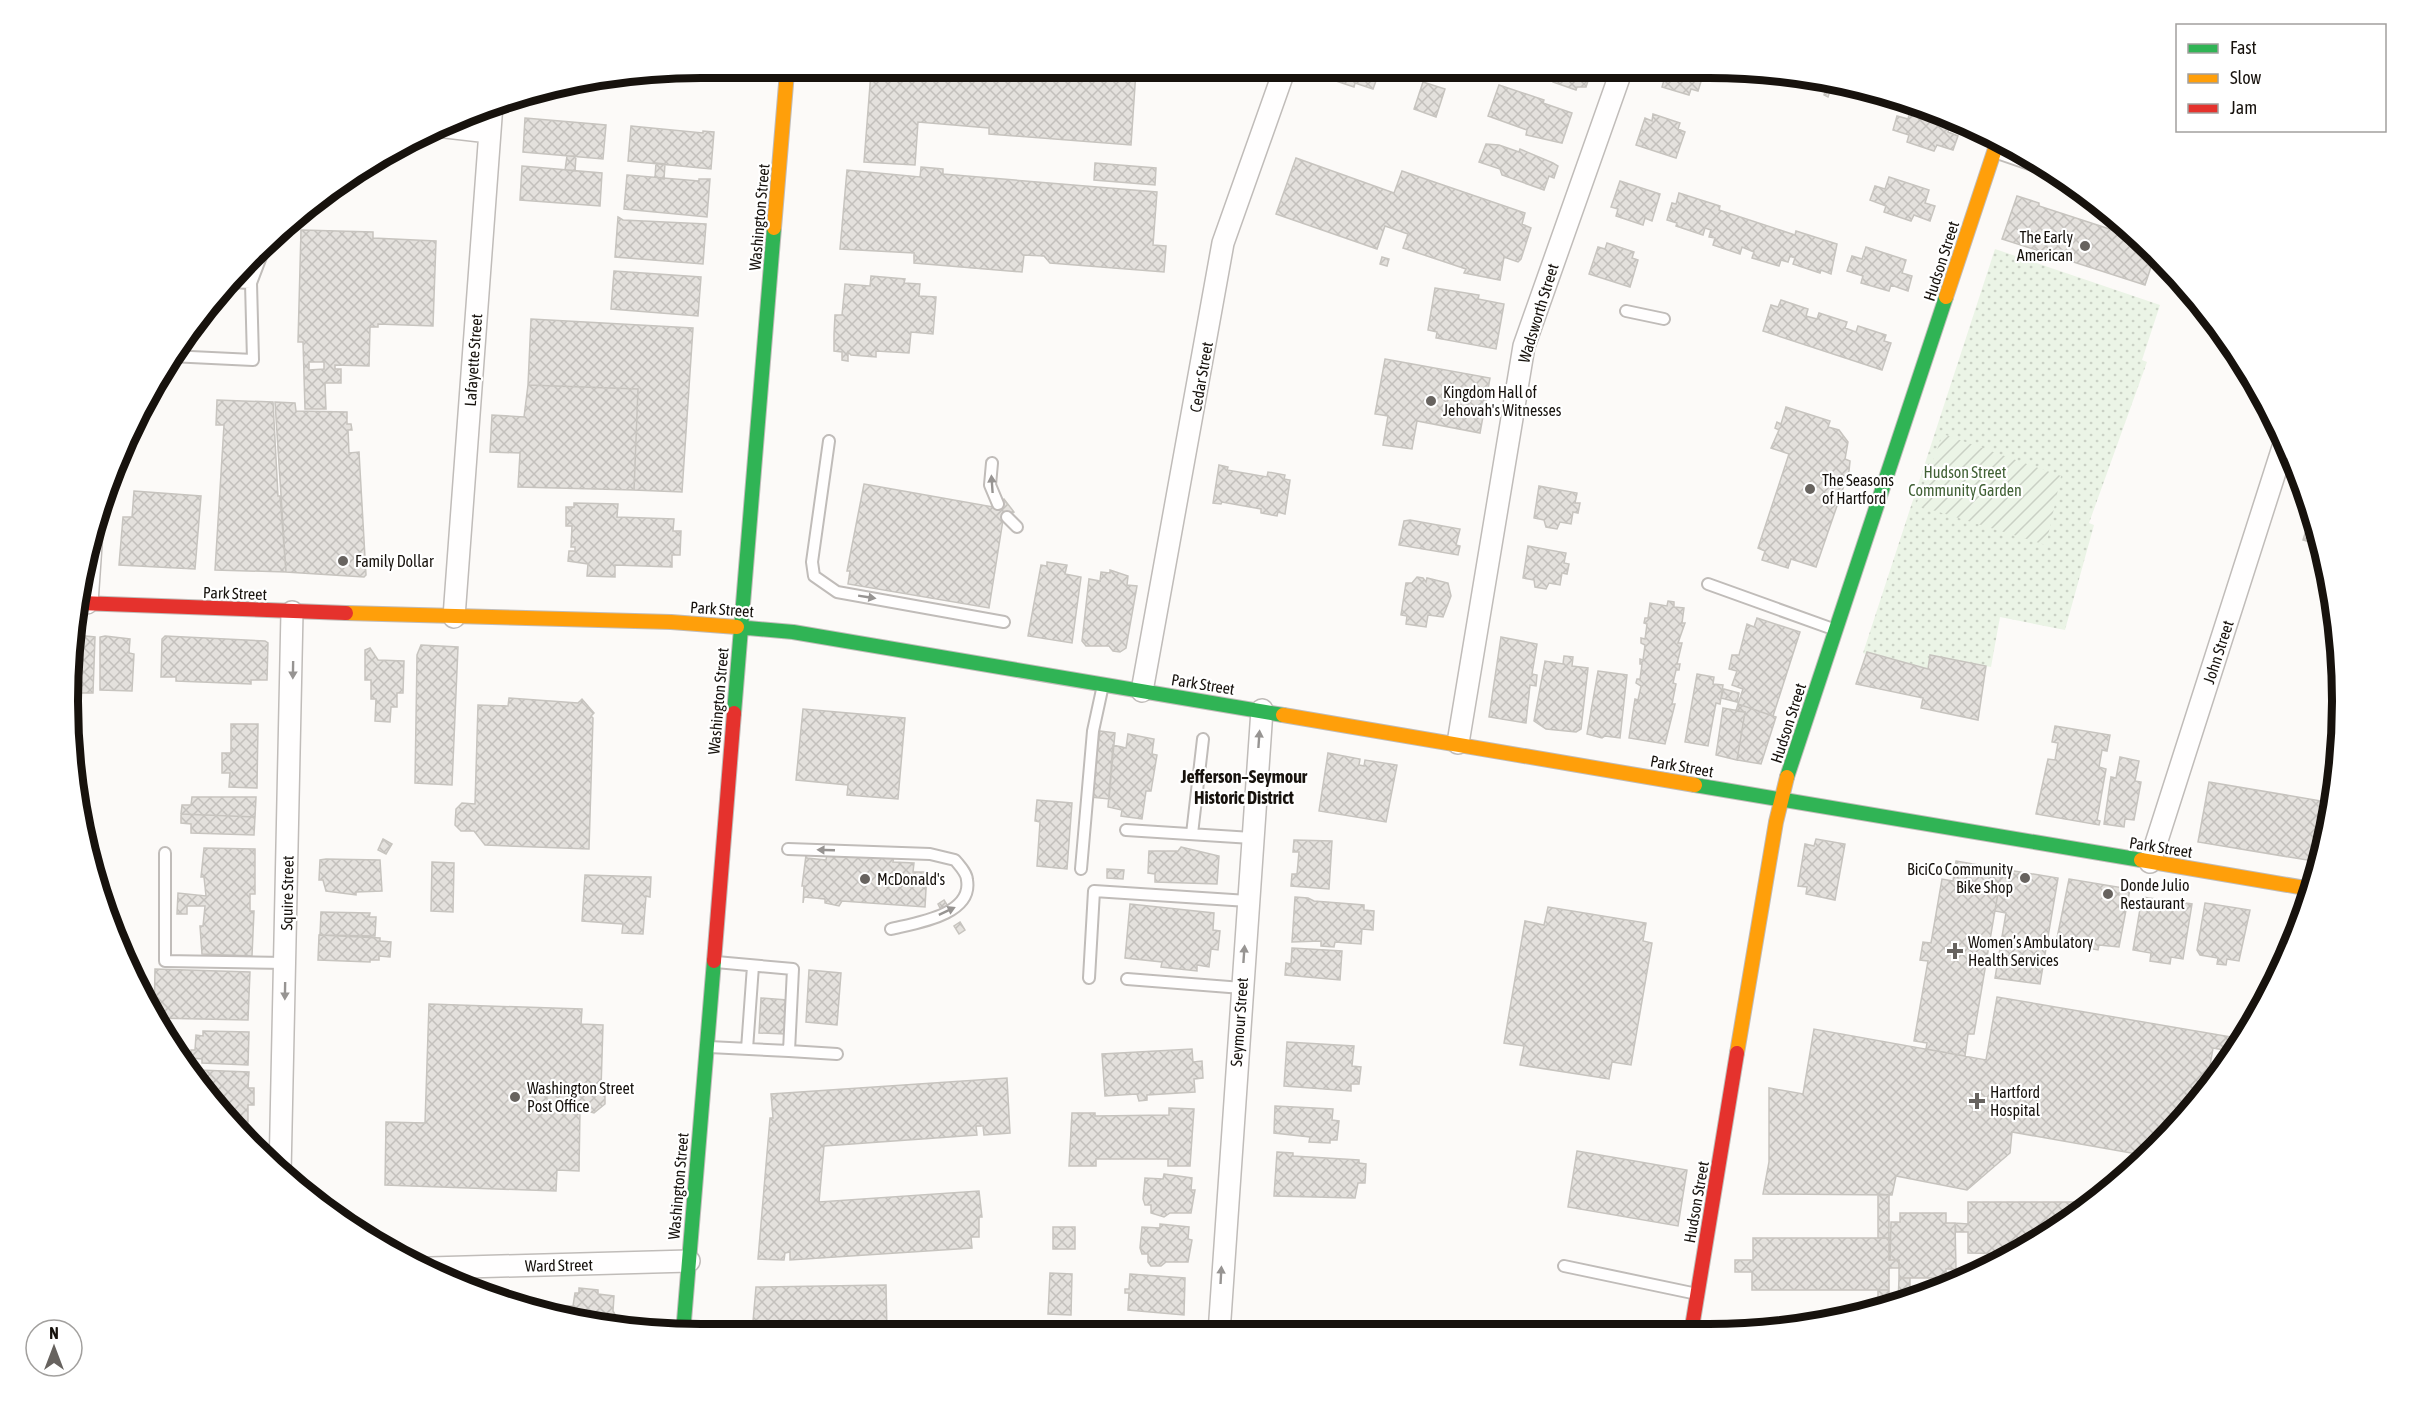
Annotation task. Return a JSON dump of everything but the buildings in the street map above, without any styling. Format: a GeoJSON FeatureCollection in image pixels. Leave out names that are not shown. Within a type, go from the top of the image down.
{"type":"FeatureCollection","features":[{"type":"Feature","properties":{"kind":"main road","name":"Washington Street"},"geometry":{"type":"LineString","coordinates":[[684,1324],[787,78]]}},
{"type":"Feature","properties":{"kind":"main road","name":"Hudson Street"},"geometry":{"type":"LineString","coordinates":[[1692,1324],[1782,800],[1995,147]]}},
{"type":"Feature","properties":{"kind":"main road","name":"Park Street"},"geometry":{"type":"LineString","coordinates":[[86,603],[292,612],[671,622],[741,627],[844,640],[2303,888]]}},
{"type":"Feature","properties":{"kind":"street","name":"Cedar Street"},"geometry":{"type":"LineString","coordinates":[[1142,691],[1223,243],[1281,78]]}},
{"type":"Feature","properties":{"kind":"street","name":"Wadsworth Street"},"geometry":{"type":"LineString","coordinates":[[1458,743],[1524,346],[1619,78]]}},
{"type":"Feature","properties":{"kind":"street","name":"Lafayette Street"},"geometry":{"type":"LineString","coordinates":[[454,617],[491,115]]}},
{"type":"Feature","properties":{"kind":"street"},"geometry":{"type":"LineString","coordinates":[[456,128],[489,132]]}},
{"type":"Feature","properties":{"kind":"street","name":"John Street"},"geometry":{"type":"LineString","coordinates":[[2150,862],[2281,454]]}},
{"type":"Feature","properties":{"kind":"street","name":"Squire Street"},"geometry":{"type":"LineString","coordinates":[[280,1160],[292,612]]}},
{"type":"Feature","properties":{"kind":"street","name":"Seymour Street"},"geometry":{"type":"LineString","coordinates":[[1220,1324],[1262,710]]}},
{"type":"Feature","properties":{"kind":"street","name":"Ward Street"},"geometry":{"type":"LineString","coordinates":[[442,1268],[689,1261]]}},
{"type":"Feature","properties":{"kind":"lane"},"geometry":{"type":"LineString","coordinates":[[183,355],[254,360],[251,282],[259,261]]}},
{"type":"Feature","properties":{"kind":"lane"},"geometry":{"type":"LineString","coordinates":[[240,282],[251,282]]}},
{"type":"Feature","properties":{"kind":"lane"},"geometry":{"type":"LineString","coordinates":[[1626,311],[1664,320]]}},
{"type":"Feature","properties":{"kind":"lane"},"geometry":{"type":"LineString","coordinates":[[829,441],[812,562],[814,576],[837,592],[1005,622]]}},
{"type":"Feature","properties":{"kind":"lane"},"geometry":{"type":"LineString","coordinates":[[992,463],[990,485],[998,504]]}},
{"type":"Feature","properties":{"kind":"lane"},"geometry":{"type":"LineString","coordinates":[[1007,517],[1017,527]]}},
{"type":"Feature","properties":{"kind":"lane"},"geometry":{"type":"LineString","coordinates":[[1708,585],[1836,630]]}},
{"type":"Feature","properties":{"kind":"lane"},"geometry":{"type":"LineString","coordinates":[[1081,868],[1093,731],[1103,685]]}},
{"type":"Feature","properties":{"kind":"lane"},"geometry":{"type":"LineString","coordinates":[[1192,834],[1203,739]]}},
{"type":"Feature","properties":{"kind":"lane"},"geometry":{"type":"LineString","coordinates":[[1126,831],[1252,838]]}},
{"type":"Feature","properties":{"kind":"lane"},"geometry":{"type":"LineString","coordinates":[[788,849],[930,854],[955,860],[968,878],[966,895],[955,908],[925,921],[891,929]]}},
{"type":"Feature","properties":{"kind":"lane"},"geometry":{"type":"LineString","coordinates":[[165,853],[165,961],[286,963]]}},
{"type":"Feature","properties":{"kind":"lane"},"geometry":{"type":"LineString","coordinates":[[1089,978],[1095,891],[1248,901]]}},
{"type":"Feature","properties":{"kind":"lane"},"geometry":{"type":"LineString","coordinates":[[713,962],[794,969],[789,1051]]}},
{"type":"Feature","properties":{"kind":"lane"},"geometry":{"type":"LineString","coordinates":[[747,1049],[753,966]]}},
{"type":"Feature","properties":{"kind":"lane"},"geometry":{"type":"LineString","coordinates":[[1127,979],[1242,988]]}},
{"type":"Feature","properties":{"kind":"lane"},"geometry":{"type":"LineString","coordinates":[[706,1047],[837,1054]]}},
{"type":"Feature","properties":{"kind":"lane"},"geometry":{"type":"LineString","coordinates":[[1564,1266],[1697,1294]]}},
{"type":"Feature","properties":{"kind":"green space"},"geometry":{"type":"Polygon","coordinates":[[[1995,249],[2160,305],[2142,360],[2147,362],[2089,523],[2094,525],[2065,630],[2000,617],[1991,667],[1931,656],[1927,672],[1863,653],[1995,249]]]}},
{"type":"Feature","properties":{"kind":"green space","name":"Hudson Street Community Garden"},"geometry":{"type":"Polygon","coordinates":[[[1943,434],[2061,476],[2046,545],[1916,505],[1943,434]]]}},
{"type":"Feature","properties":{"kind":"traffic: fast"},"geometry":{"type":"LineString","coordinates":[[734,713],[774,228]]}},
{"type":"Feature","properties":{"kind":"traffic: fast"},"geometry":{"type":"LineString","coordinates":[[1787,777],[1946,297]]}},
{"type":"Feature","properties":{"kind":"traffic: fast"},"geometry":{"type":"LineString","coordinates":[[737,627],[793,632],[1283,715]]}},
{"type":"Feature","properties":{"kind":"traffic: fast"},"geometry":{"type":"LineString","coordinates":[[1695,785],[2141,860]]}},
{"type":"Feature","properties":{"kind":"traffic: fast"},"geometry":{"type":"LineString","coordinates":[[684,1324],[714,961]]}},
{"type":"Feature","properties":{"kind":"traffic: slow"},"geometry":{"type":"LineString","coordinates":[[774,228],[786,78]]}},
{"type":"Feature","properties":{"kind":"traffic: slow"},"geometry":{"type":"LineString","coordinates":[[1946,297],[1995,148]]}},
{"type":"Feature","properties":{"kind":"traffic: slow"},"geometry":{"type":"LineString","coordinates":[[346,613],[671,622],[737,627]]}},
{"type":"Feature","properties":{"kind":"traffic: slow"},"geometry":{"type":"LineString","coordinates":[[1283,715],[1695,785]]}},
{"type":"Feature","properties":{"kind":"traffic: slow"},"geometry":{"type":"LineString","coordinates":[[1737,1053],[1776,822],[1787,777]]}},
{"type":"Feature","properties":{"kind":"traffic: slow"},"geometry":{"type":"LineString","coordinates":[[2141,860],[2303,888]]}},
{"type":"Feature","properties":{"kind":"traffic: jam"},"geometry":{"type":"LineString","coordinates":[[86,603],[346,613]]}},
{"type":"Feature","properties":{"kind":"traffic: jam"},"geometry":{"type":"LineString","coordinates":[[714,961],[734,713]]}},
{"type":"Feature","properties":{"kind":"traffic: jam"},"geometry":{"type":"LineString","coordinates":[[1692,1324],[1737,1053]]}},
{"type":"Feature","properties":{"kind":"place","name":"The Early American"},"geometry":{"type":"Point","coordinates":[2085,246]}},
{"type":"Feature","properties":{"kind":"place","name":"Kingdom Hall of Jehovah's Witnesses"},"geometry":{"type":"Point","coordinates":[1431,401]}},
{"type":"Feature","properties":{"kind":"place","name":"The Seasons of Hartford"},"geometry":{"type":"Point","coordinates":[1810,489]}},
{"type":"Feature","properties":{"kind":"place","name":"Family Dollar"},"geometry":{"type":"Point","coordinates":[343,561]}},
{"type":"Feature","properties":{"kind":"place","name":"BiciCo Community Bike Shop"},"geometry":{"type":"Point","coordinates":[2025,878]}},
{"type":"Feature","properties":{"kind":"place","name":"McDonald's"},"geometry":{"type":"Point","coordinates":[865,879]}},
{"type":"Feature","properties":{"kind":"place","name":"Donde Julio Restaurant"},"geometry":{"type":"Point","coordinates":[2108,894]}},
{"type":"Feature","properties":{"kind":"place","name":"Women’s Ambulatory Health Services"},"geometry":{"type":"Point","coordinates":[1955,951]}},
{"type":"Feature","properties":{"kind":"place","name":"Washington Street Post Office"},"geometry":{"type":"Point","coordinates":[515,1097]}},
{"type":"Feature","properties":{"kind":"place","name":"Hartford Hospital"},"geometry":{"type":"Point","coordinates":[1977,1101]}},
{"type":"Feature","properties":{"kind":"district","name":"Jefferson–Seymour Historic District"},"geometry":{"type":"Point","coordinates":[1244,786]}}]}
